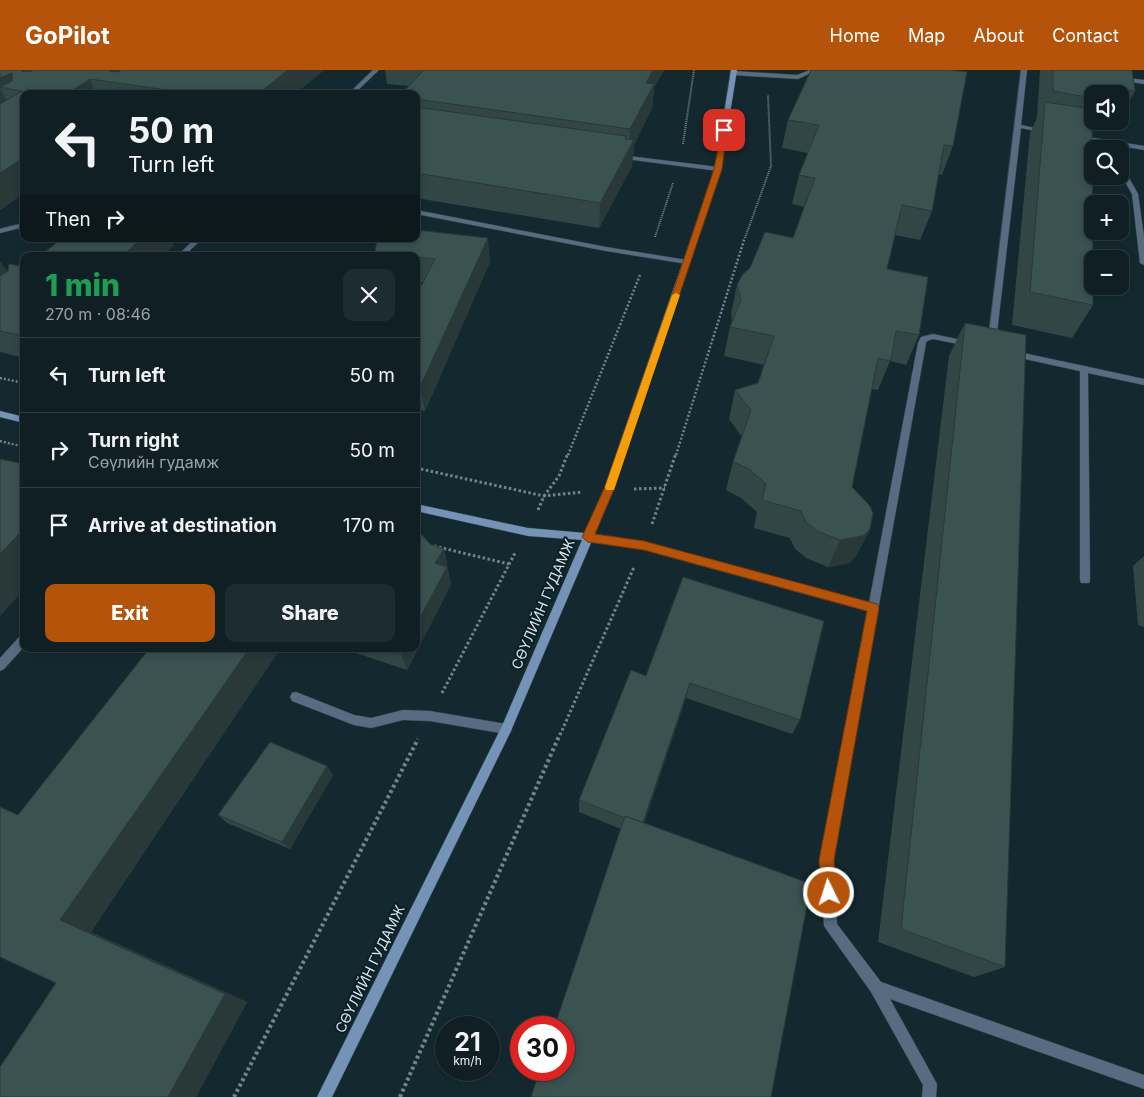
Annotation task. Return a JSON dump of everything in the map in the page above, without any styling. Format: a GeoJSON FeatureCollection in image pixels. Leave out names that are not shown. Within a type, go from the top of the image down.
{"type":"FeatureCollection","features":[{"type":"Feature","properties":{"kind":"main road","name":"СӨҮЛИЙН ГУДАМЖ"},"geometry":{"type":"LineString","coordinates":[[324,1097],[506,729],[609,489],[718,169],[734,72]]}},
{"type":"Feature","properties":{"kind":"main road"},"geometry":{"type":"LineString","coordinates":[[1,416],[20,419]]}},
{"type":"Feature","properties":{"kind":"main road"},"geometry":{"type":"LineString","coordinates":[[420,508],[528,532],[588,537]]}},
{"type":"Feature","properties":{"kind":"street"},"geometry":{"type":"LineString","coordinates":[[355,90],[376,70]]}},
{"type":"Feature","properties":{"kind":"street"},"geometry":{"type":"LineString","coordinates":[[734,72],[798,77],[814,70]]}},
{"type":"Feature","properties":{"kind":"street"},"geometry":{"type":"LineString","coordinates":[[991,349],[1024,70]]}},
{"type":"Feature","properties":{"kind":"street"},"geometry":{"type":"LineString","coordinates":[[1117,78],[1144,82]]}},
{"type":"Feature","properties":{"kind":"street"},"geometry":{"type":"LineString","coordinates":[[1018,126],[1054,133]]}},
{"type":"Feature","properties":{"kind":"street"},"geometry":{"type":"LineString","coordinates":[[1072,136],[1094,140]]}},
{"type":"Feature","properties":{"kind":"street"},"geometry":{"type":"LineString","coordinates":[[1129,146],[1144,148]]}},
{"type":"Feature","properties":{"kind":"street"},"geometry":{"type":"LineString","coordinates":[[616,156],[718,169]]}},
{"type":"Feature","properties":{"kind":"street"},"geometry":{"type":"LineString","coordinates":[[1129,183],[1135,194],[1144,263]]}},
{"type":"Feature","properties":{"kind":"street"},"geometry":{"type":"LineString","coordinates":[[1135,194],[1144,196]]}},
{"type":"Feature","properties":{"kind":"street"},"geometry":{"type":"LineString","coordinates":[[420,213],[687,262]]}},
{"type":"Feature","properties":{"kind":"street"},"geometry":{"type":"LineString","coordinates":[[0,231],[20,227]]}},
{"type":"Feature","properties":{"kind":"street"},"geometry":{"type":"LineString","coordinates":[[184,252],[196,242]]}},
{"type":"Feature","properties":{"kind":"street"},"geometry":{"type":"LineString","coordinates":[[928,1097],[930,1084],[876,987],[831,926],[827,860],[922,343],[924,339],[933,336],[1144,382]]}},
{"type":"Feature","properties":{"kind":"street"},"geometry":{"type":"LineString","coordinates":[[1084,369],[1085,580]]}},
{"type":"Feature","properties":{"kind":"street"},"geometry":{"type":"LineString","coordinates":[[588,537],[644,546],[873,608]]}},
{"type":"Feature","properties":{"kind":"street"},"geometry":{"type":"LineString","coordinates":[[0,666],[20,644]]}},
{"type":"Feature","properties":{"kind":"street"},"geometry":{"type":"LineString","coordinates":[[296,697],[354,720],[371,723],[403,715],[430,716],[506,729]]}},
{"type":"Feature","properties":{"kind":"street"},"geometry":{"type":"LineString","coordinates":[[876,987],[1144,1082]]}},
{"type":"Feature","properties":{"kind":"path"},"geometry":{"type":"LineString","coordinates":[[234,1097],[509,564],[528,532],[544,496],[559,476],[648,256],[680,164],[694,70]]}},
{"type":"Feature","properties":{"kind":"path"},"geometry":{"type":"LineString","coordinates":[[400,1097],[644,546],[665,488],[738,256],[771,166],[767,76]]}},
{"type":"Feature","properties":{"kind":"path"},"geometry":{"type":"LineString","coordinates":[[0,378],[20,382]]}},
{"type":"Feature","properties":{"kind":"path"},"geometry":{"type":"LineString","coordinates":[[0,441],[20,446]]}},
{"type":"Feature","properties":{"kind":"path"},"geometry":{"type":"LineString","coordinates":[[420,469],[544,496],[609,489],[665,488]]}},
{"type":"Feature","properties":{"kind":"path"},"geometry":{"type":"LineString","coordinates":[[426,544],[509,564]]}},
{"type":"Feature","properties":{"kind":"building"},"geometry":{"type":"Polygon","coordinates":[[[0,70],[21,70],[23,72],[32,70],[109,70],[119,72],[121,70],[288,70],[263,90],[167,90],[90,79],[73,90],[20,91],[0,87],[12,81],[12,73],[0,78],[0,70]]]}},
{"type":"Feature","properties":{"kind":"building"},"geometry":{"type":"Polygon","coordinates":[[[424,70],[653,70],[646,83],[654,84],[630,129],[420,100],[420,90],[405,90],[424,70]]]}},
{"type":"Feature","properties":{"kind":"building"},"geometry":{"type":"Polygon","coordinates":[[[811,70],[950,70],[967,72],[953,146],[944,145],[932,211],[902,205],[887,269],[928,277],[919,335],[896,331],[891,361],[878,358],[852,487],[870,506],[873,513],[870,529],[863,536],[840,540],[817,531],[806,522],[801,511],[762,500],[766,484],[749,469],[733,462],[751,410],[735,390],[758,383],[774,336],[730,327],[741,300],[737,285],[743,274],[750,268],[765,232],[793,238],[815,178],[799,175],[819,125],[788,120],[811,70]]]}},
{"type":"Feature","properties":{"kind":"building"},"geometry":{"type":"Polygon","coordinates":[[[1053,70],[1132,70],[1135,91],[1129,90],[1129,85],[1084,85],[1084,97],[1053,91],[1053,70]]]}},
{"type":"Feature","properties":{"kind":"building"},"geometry":{"type":"Polygon","coordinates":[[[20,92],[20,160],[0,173],[0,104],[20,92]]]}},
{"type":"Feature","properties":{"kind":"building"},"geometry":{"type":"Polygon","coordinates":[[[1045,102],[1084,108],[1084,130],[1092,130],[1092,140],[1084,140],[1084,185],[1092,185],[1092,195],[1084,195],[1084,240],[1093,240],[1093,250],[1084,250],[1084,295],[1093,295],[1093,305],[1030,292],[1045,102]]]}},
{"type":"Feature","properties":{"kind":"building"},"geometry":{"type":"Polygon","coordinates":[[[420,108],[626,136],[625,139],[634,140],[600,203],[420,174],[420,108]]]}},
{"type":"Feature","properties":{"kind":"building"},"geometry":{"type":"Polygon","coordinates":[[[420,230],[488,238],[420,387],[420,288],[435,259],[420,257],[420,252],[375,252],[377,242],[420,242],[420,230]]]}},
{"type":"Feature","properties":{"kind":"building"},"geometry":{"type":"Polygon","coordinates":[[[57,242],[138,242],[126,252],[45,252],[57,242]]]}},
{"type":"Feature","properties":{"kind":"building"},"geometry":{"type":"Polygon","coordinates":[[[9,264],[20,266],[20,335],[0,331],[0,276],[8,271],[9,264]]]}},
{"type":"Feature","properties":{"kind":"building"},"geometry":{"type":"Polygon","coordinates":[[[965,323],[1026,335],[1005,967],[901,929],[965,323]]]}},
{"type":"Feature","properties":{"kind":"building"},"geometry":{"type":"Polygon","coordinates":[[[0,459],[20,463],[20,533],[0,554],[0,459]]]}},
{"type":"Feature","properties":{"kind":"building"},"geometry":{"type":"Polygon","coordinates":[[[420,534],[430,544],[444,549],[435,563],[447,567],[420,618],[420,534]]]}},
{"type":"Feature","properties":{"kind":"building"},"geometry":{"type":"Polygon","coordinates":[[[683,577],[824,621],[800,720],[690,683],[643,823],[579,800],[631,670],[646,676],[683,577]]]}},
{"type":"Feature","properties":{"kind":"building"},"geometry":{"type":"Polygon","coordinates":[[[147,652],[247,652],[60,920],[225,994],[168,1097],[0,1097],[0,1067],[56,983],[0,957],[0,807],[18,815],[147,652]]]}},
{"type":"Feature","properties":{"kind":"building"},"geometry":{"type":"Polygon","coordinates":[[[270,742],[327,766],[282,842],[218,815],[270,742]]]}},
{"type":"Feature","properties":{"kind":"building"},"geometry":{"type":"Polygon","coordinates":[[[625,816],[811,884],[771,1097],[531,1097],[536,1081],[575,1081],[575,1016],[558,1016],[625,816]]]}},
{"type":"Feature","properties":{"kind":"slow traffic"},"geometry":{"type":"LineString","coordinates":[[610,487],[676,295]]}},
{"type":"Feature","properties":{"kind":"route"},"geometry":{"type":"LineString","coordinates":[[724,130],[718,169],[673,304],[609,489],[588,537],[644,546],[873,608],[827,860],[829,893]]}}]}
